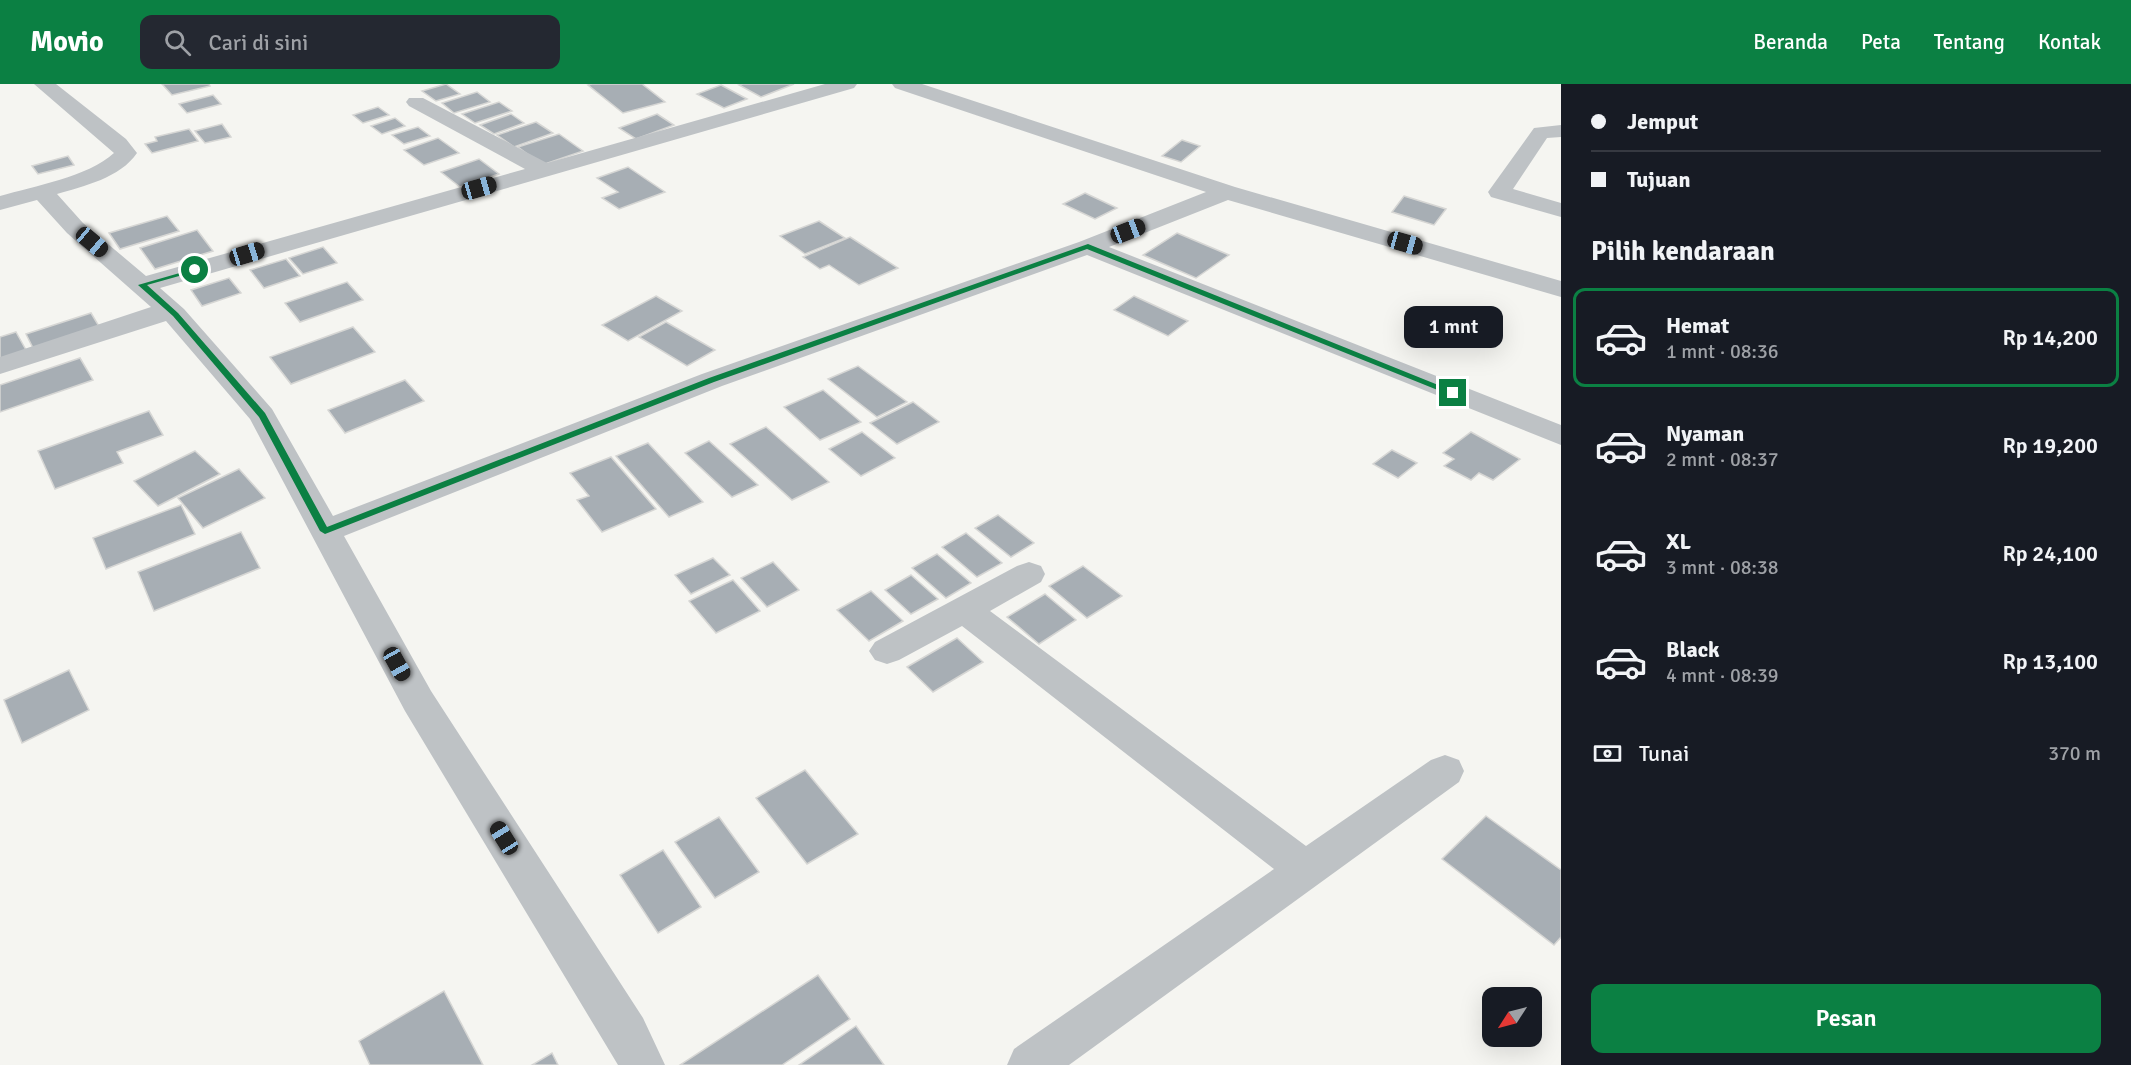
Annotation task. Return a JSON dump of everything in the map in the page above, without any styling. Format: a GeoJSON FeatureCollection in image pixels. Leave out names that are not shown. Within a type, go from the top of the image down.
{"type":"FeatureCollection","features":[{"type":"Feature","properties":{"kind":"street"},"geometry":{"type":"LineString","coordinates":[[0,202],[42,191],[104,170],[121,161],[126,153],[44,84]]}},
{"type":"Feature","properties":{"kind":"street"},"geometry":{"type":"LineString","coordinates":[[142,285],[847,84]]}},
{"type":"Feature","properties":{"kind":"street"},"geometry":{"type":"LineString","coordinates":[[902,84],[1227,192],[1561,289]]}},
{"type":"Feature","properties":{"kind":"street"},"geometry":{"type":"LineString","coordinates":[[416,102],[544,170]]}},
{"type":"Feature","properties":{"kind":"street"},"geometry":{"type":"LineString","coordinates":[[1561,131],[1541,132],[1499,192],[1561,210]]}},
{"type":"Feature","properties":{"kind":"street"},"geometry":{"type":"LineString","coordinates":[[1506,182],[1561,197]]}},
{"type":"Feature","properties":{"kind":"street"},"geometry":{"type":"LineString","coordinates":[[42,191],[75,228],[169,309],[262,415],[418,701],[627,1034],[642,1065]]}},
{"type":"Feature","properties":{"kind":"street"},"geometry":{"type":"LineString","coordinates":[[325,531],[711,380],[1088,247],[1227,192]]}},
{"type":"Feature","properties":{"kind":"street"},"geometry":{"type":"LineString","coordinates":[[1088,247],[1561,436]]}},
{"type":"Feature","properties":{"kind":"street"},"geometry":{"type":"LineString","coordinates":[[0,366],[169,309]]}},
{"type":"Feature","properties":{"kind":"street"},"geometry":{"type":"LineString","coordinates":[[887,651],[1029,574]]}},
{"type":"Feature","properties":{"kind":"street"},"geometry":{"type":"LineString","coordinates":[[964,610],[1306,870]]}},
{"type":"Feature","properties":{"kind":"street"},"geometry":{"type":"LineString","coordinates":[[1030,1065],[1445,771]]}},
{"type":"Feature","properties":{"kind":"building"},"geometry":{"type":"Polygon","coordinates":[[[162,84],[209,84],[210,86],[172,95],[162,84]]]}},
{"type":"Feature","properties":{"kind":"building"},"geometry":{"type":"Polygon","coordinates":[[[446,84],[460,94],[436,101],[422,91],[446,84]]]}},
{"type":"Feature","properties":{"kind":"building"},"geometry":{"type":"Polygon","coordinates":[[[642,84],[665,102],[623,113],[588,85],[642,84]]]}},
{"type":"Feature","properties":{"kind":"building"},"geometry":{"type":"Polygon","coordinates":[[[794,84],[761,97],[739,85],[794,84]]]}},
{"type":"Feature","properties":{"kind":"building"},"geometry":{"type":"Polygon","coordinates":[[[721,85],[747,99],[724,108],[697,94],[721,85]]]}},
{"type":"Feature","properties":{"kind":"building"},"geometry":{"type":"Polygon","coordinates":[[[477,92],[490,102],[454,113],[442,103],[477,92]]]}},
{"type":"Feature","properties":{"kind":"building"},"geometry":{"type":"Polygon","coordinates":[[[213,95],[221,104],[187,113],[179,104],[213,95]]]}},
{"type":"Feature","properties":{"kind":"building"},"geometry":{"type":"Polygon","coordinates":[[[499,102],[512,111],[475,123],[462,114],[499,102]]]}},
{"type":"Feature","properties":{"kind":"building"},"geometry":{"type":"Polygon","coordinates":[[[378,107],[389,115],[363,123],[353,115],[378,107]]]}},
{"type":"Feature","properties":{"kind":"building"},"geometry":{"type":"Polygon","coordinates":[[[511,114],[524,123],[494,134],[480,125],[511,114]]]}},
{"type":"Feature","properties":{"kind":"building"},"geometry":{"type":"Polygon","coordinates":[[[657,114],[674,125],[636,139],[619,128],[657,114]]]}},
{"type":"Feature","properties":{"kind":"building"},"geometry":{"type":"Polygon","coordinates":[[[395,118],[405,126],[382,134],[371,126],[395,118]]]}},
{"type":"Feature","properties":{"kind":"building"},"geometry":{"type":"Polygon","coordinates":[[[536,122],[553,133],[514,147],[497,135],[536,122]]]}},
{"type":"Feature","properties":{"kind":"building"},"geometry":{"type":"Polygon","coordinates":[[[222,124],[231,137],[205,143],[195,131],[222,124]]]}},
{"type":"Feature","properties":{"kind":"building"},"geometry":{"type":"Polygon","coordinates":[[[418,127],[430,136],[404,144],[392,135],[418,127]]]}},
{"type":"Feature","properties":{"kind":"building"},"geometry":{"type":"Polygon","coordinates":[[[189,129],[198,141],[152,153],[145,144],[157,141],[155,137],[189,129]]]}},
{"type":"Feature","properties":{"kind":"building"},"geometry":{"type":"Polygon","coordinates":[[[559,134],[583,151],[542,165],[518,147],[559,134]]]}},
{"type":"Feature","properties":{"kind":"building"},"geometry":{"type":"Polygon","coordinates":[[[438,138],[459,153],[424,165],[404,150],[438,138]]]}},
{"type":"Feature","properties":{"kind":"building"},"geometry":{"type":"Polygon","coordinates":[[[1182,140],[1200,146],[1181,162],[1162,156],[1182,140]]]}},
{"type":"Feature","properties":{"kind":"building"},"geometry":{"type":"Polygon","coordinates":[[[68,156],[74,165],[38,174],[32,166],[68,156]]]}},
{"type":"Feature","properties":{"kind":"building"},"geometry":{"type":"Polygon","coordinates":[[[479,159],[499,174],[460,187],[441,172],[479,159]]]}},
{"type":"Feature","properties":{"kind":"building"},"geometry":{"type":"Polygon","coordinates":[[[628,167],[665,192],[619,209],[602,198],[618,192],[597,178],[628,167]]]}},
{"type":"Feature","properties":{"kind":"building"},"geometry":{"type":"Polygon","coordinates":[[[1085,193],[1117,208],[1095,219],[1063,204],[1085,193]]]}},
{"type":"Feature","properties":{"kind":"building"},"geometry":{"type":"Polygon","coordinates":[[[1404,196],[1446,209],[1434,225],[1392,212],[1404,196]]]}},
{"type":"Feature","properties":{"kind":"building"},"geometry":{"type":"Polygon","coordinates":[[[167,216],[179,231],[120,249],[109,233],[167,216]]]}},
{"type":"Feature","properties":{"kind":"building"},"geometry":{"type":"Polygon","coordinates":[[[819,221],[845,238],[805,254],[780,236],[819,221]]]}},
{"type":"Feature","properties":{"kind":"building"},"geometry":{"type":"Polygon","coordinates":[[[197,230],[213,251],[155,269],[140,248],[197,230]]]}},
{"type":"Feature","properties":{"kind":"building"},"geometry":{"type":"Polygon","coordinates":[[[1177,233],[1229,255],[1196,278],[1143,255],[1177,233]]]}},
{"type":"Feature","properties":{"kind":"building"},"geometry":{"type":"Polygon","coordinates":[[[850,237],[898,268],[859,285],[829,265],[820,269],[803,257],[850,237]]]}},
{"type":"Feature","properties":{"kind":"building"},"geometry":{"type":"Polygon","coordinates":[[[323,247],[337,263],[303,274],[289,258],[323,247]]]}},
{"type":"Feature","properties":{"kind":"building"},"geometry":{"type":"Polygon","coordinates":[[[286,259],[300,276],[264,288],[250,270],[286,259]]]}},
{"type":"Feature","properties":{"kind":"building"},"geometry":{"type":"Polygon","coordinates":[[[229,278],[241,293],[202,306],[191,290],[229,278]]]}},
{"type":"Feature","properties":{"kind":"building"},"geometry":{"type":"Polygon","coordinates":[[[347,282],[363,300],[300,322],[285,303],[347,282]]]}},
{"type":"Feature","properties":{"kind":"building"},"geometry":{"type":"Polygon","coordinates":[[[656,296],[682,311],[628,341],[602,325],[656,296]]]}},
{"type":"Feature","properties":{"kind":"building"},"geometry":{"type":"Polygon","coordinates":[[[1134,296],[1188,321],[1168,336],[1114,310],[1134,296]]]}},
{"type":"Feature","properties":{"kind":"building"},"geometry":{"type":"Polygon","coordinates":[[[91,313],[100,328],[34,350],[26,334],[91,313]]]}},
{"type":"Feature","properties":{"kind":"building"},"geometry":{"type":"Polygon","coordinates":[[[666,322],[715,350],[687,366],[639,337],[666,322]]]}},
{"type":"Feature","properties":{"kind":"building"},"geometry":{"type":"Polygon","coordinates":[[[353,327],[375,352],[291,384],[270,357],[353,327]]]}},
{"type":"Feature","properties":{"kind":"building"},"geometry":{"type":"Polygon","coordinates":[[[16,332],[26,350],[0,359],[0,337],[16,332]]]}},
{"type":"Feature","properties":{"kind":"building"},"geometry":{"type":"Polygon","coordinates":[[[80,358],[93,380],[0,412],[0,385],[80,358]]]}},
{"type":"Feature","properties":{"kind":"building"},"geometry":{"type":"Polygon","coordinates":[[[858,366],[907,402],[877,417],[828,379],[858,366]]]}},
{"type":"Feature","properties":{"kind":"building"},"geometry":{"type":"Polygon","coordinates":[[[405,380],[424,401],[345,433],[328,410],[405,380]]]}},
{"type":"Feature","properties":{"kind":"building"},"geometry":{"type":"Polygon","coordinates":[[[823,390],[861,422],[820,440],[784,407],[823,390]]]}},
{"type":"Feature","properties":{"kind":"building"},"geometry":{"type":"Polygon","coordinates":[[[913,402],[939,422],[897,444],[870,423],[913,402]]]}},
{"type":"Feature","properties":{"kind":"building"},"geometry":{"type":"Polygon","coordinates":[[[149,411],[163,435],[117,452],[123,463],[55,489],[38,451],[149,411]]]}},
{"type":"Feature","properties":{"kind":"building"},"geometry":{"type":"Polygon","coordinates":[[[766,427],[829,482],[792,500],[730,444],[766,427]]]}},
{"type":"Feature","properties":{"kind":"building"},"geometry":{"type":"Polygon","coordinates":[[[862,432],[895,458],[861,476],[829,449],[862,432]]]}},
{"type":"Feature","properties":{"kind":"building"},"geometry":{"type":"Polygon","coordinates":[[[1471,432],[1520,459],[1493,480],[1479,473],[1471,480],[1444,466],[1454,459],[1443,453],[1471,432]]]}},
{"type":"Feature","properties":{"kind":"building"},"geometry":{"type":"Polygon","coordinates":[[[709,441],[758,485],[732,497],[685,453],[709,441]]]}},
{"type":"Feature","properties":{"kind":"building"},"geometry":{"type":"Polygon","coordinates":[[[648,443],[703,502],[669,517],[616,456],[648,443]]]}},
{"type":"Feature","properties":{"kind":"building"},"geometry":{"type":"Polygon","coordinates":[[[1392,450],[1417,463],[1398,478],[1373,464],[1392,450]]]}},
{"type":"Feature","properties":{"kind":"building"},"geometry":{"type":"Polygon","coordinates":[[[195,451],[220,474],[158,506],[134,481],[195,451]]]}},
{"type":"Feature","properties":{"kind":"building"},"geometry":{"type":"Polygon","coordinates":[[[611,457],[656,509],[602,532],[577,500],[589,496],[570,473],[611,457]]]}},
{"type":"Feature","properties":{"kind":"building"},"geometry":{"type":"Polygon","coordinates":[[[239,469],[265,498],[203,528],[178,498],[239,469]]]}},
{"type":"Feature","properties":{"kind":"building"},"geometry":{"type":"Polygon","coordinates":[[[181,505],[195,534],[106,569],[93,538],[181,505]]]}},
{"type":"Feature","properties":{"kind":"building"},"geometry":{"type":"Polygon","coordinates":[[[998,515],[1034,543],[1011,557],[975,528],[998,515]]]}},
{"type":"Feature","properties":{"kind":"building"},"geometry":{"type":"Polygon","coordinates":[[[241,532],[260,568],[154,611],[138,572],[241,532]]]}},
{"type":"Feature","properties":{"kind":"building"},"geometry":{"type":"Polygon","coordinates":[[[966,533],[1002,563],[977,577],[942,547],[966,533]]]}},
{"type":"Feature","properties":{"kind":"building"},"geometry":{"type":"Polygon","coordinates":[[[937,554],[971,583],[946,598],[912,568],[937,554]]]}},
{"type":"Feature","properties":{"kind":"building"},"geometry":{"type":"Polygon","coordinates":[[[713,558],[730,575],[691,594],[675,575],[713,558]]]}},
{"type":"Feature","properties":{"kind":"building"},"geometry":{"type":"Polygon","coordinates":[[[773,562],[799,590],[767,607],[741,578],[773,562]]]}},
{"type":"Feature","properties":{"kind":"building"},"geometry":{"type":"Polygon","coordinates":[[[1083,566],[1122,596],[1087,618],[1049,586],[1083,566]]]}},
{"type":"Feature","properties":{"kind":"building"},"geometry":{"type":"Polygon","coordinates":[[[911,575],[938,599],[911,614],[885,590],[911,575]]]}},
{"type":"Feature","properties":{"kind":"building"},"geometry":{"type":"Polygon","coordinates":[[[733,580],[760,611],[716,633],[689,601],[733,580]]]}},
{"type":"Feature","properties":{"kind":"building"},"geometry":{"type":"Polygon","coordinates":[[[871,591],[903,621],[869,641],[837,610],[871,591]]]}},
{"type":"Feature","properties":{"kind":"building"},"geometry":{"type":"Polygon","coordinates":[[[1045,594],[1076,620],[1039,644],[1007,617],[1045,594]]]}},
{"type":"Feature","properties":{"kind":"building"},"geometry":{"type":"Polygon","coordinates":[[[957,638],[983,662],[933,692],[907,667],[957,638]]]}},
{"type":"Feature","properties":{"kind":"building"},"geometry":{"type":"Polygon","coordinates":[[[69,670],[89,710],[22,743],[4,700],[69,670]]]}},
{"type":"Feature","properties":{"kind":"building"},"geometry":{"type":"Polygon","coordinates":[[[805,770],[858,834],[807,864],[756,798],[805,770]]]}},
{"type":"Feature","properties":{"kind":"building"},"geometry":{"type":"Polygon","coordinates":[[[1486,816],[1561,870],[1561,937],[1554,945],[1442,859],[1486,816]]]}},
{"type":"Feature","properties":{"kind":"building"},"geometry":{"type":"Polygon","coordinates":[[[719,817],[759,872],[715,898],[675,842],[719,817]]]}},
{"type":"Feature","properties":{"kind":"building"},"geometry":{"type":"Polygon","coordinates":[[[663,850],[701,907],[658,933],[620,875],[663,850]]]}},
{"type":"Feature","properties":{"kind":"building"},"geometry":{"type":"Polygon","coordinates":[[[818,975],[850,1019],[782,1065],[680,1065],[818,975]]]}},
{"type":"Feature","properties":{"kind":"building"},"geometry":{"type":"Polygon","coordinates":[[[444,991],[483,1065],[370,1065],[359,1041],[444,991]]]}},
{"type":"Feature","properties":{"kind":"building"},"geometry":{"type":"Polygon","coordinates":[[[856,1026],[884,1065],[799,1065],[856,1026]]]}},
{"type":"Feature","properties":{"kind":"building"},"geometry":{"type":"Polygon","coordinates":[[[552,1053],[558,1065],[532,1065],[552,1053]]]}},
{"type":"Feature","properties":{"kind":"route"},"geometry":{"type":"LineString","coordinates":[[195,270],[142,285],[176,315],[262,415],[325,531],[711,380],[1088,247],[1453,393]]}}]}
